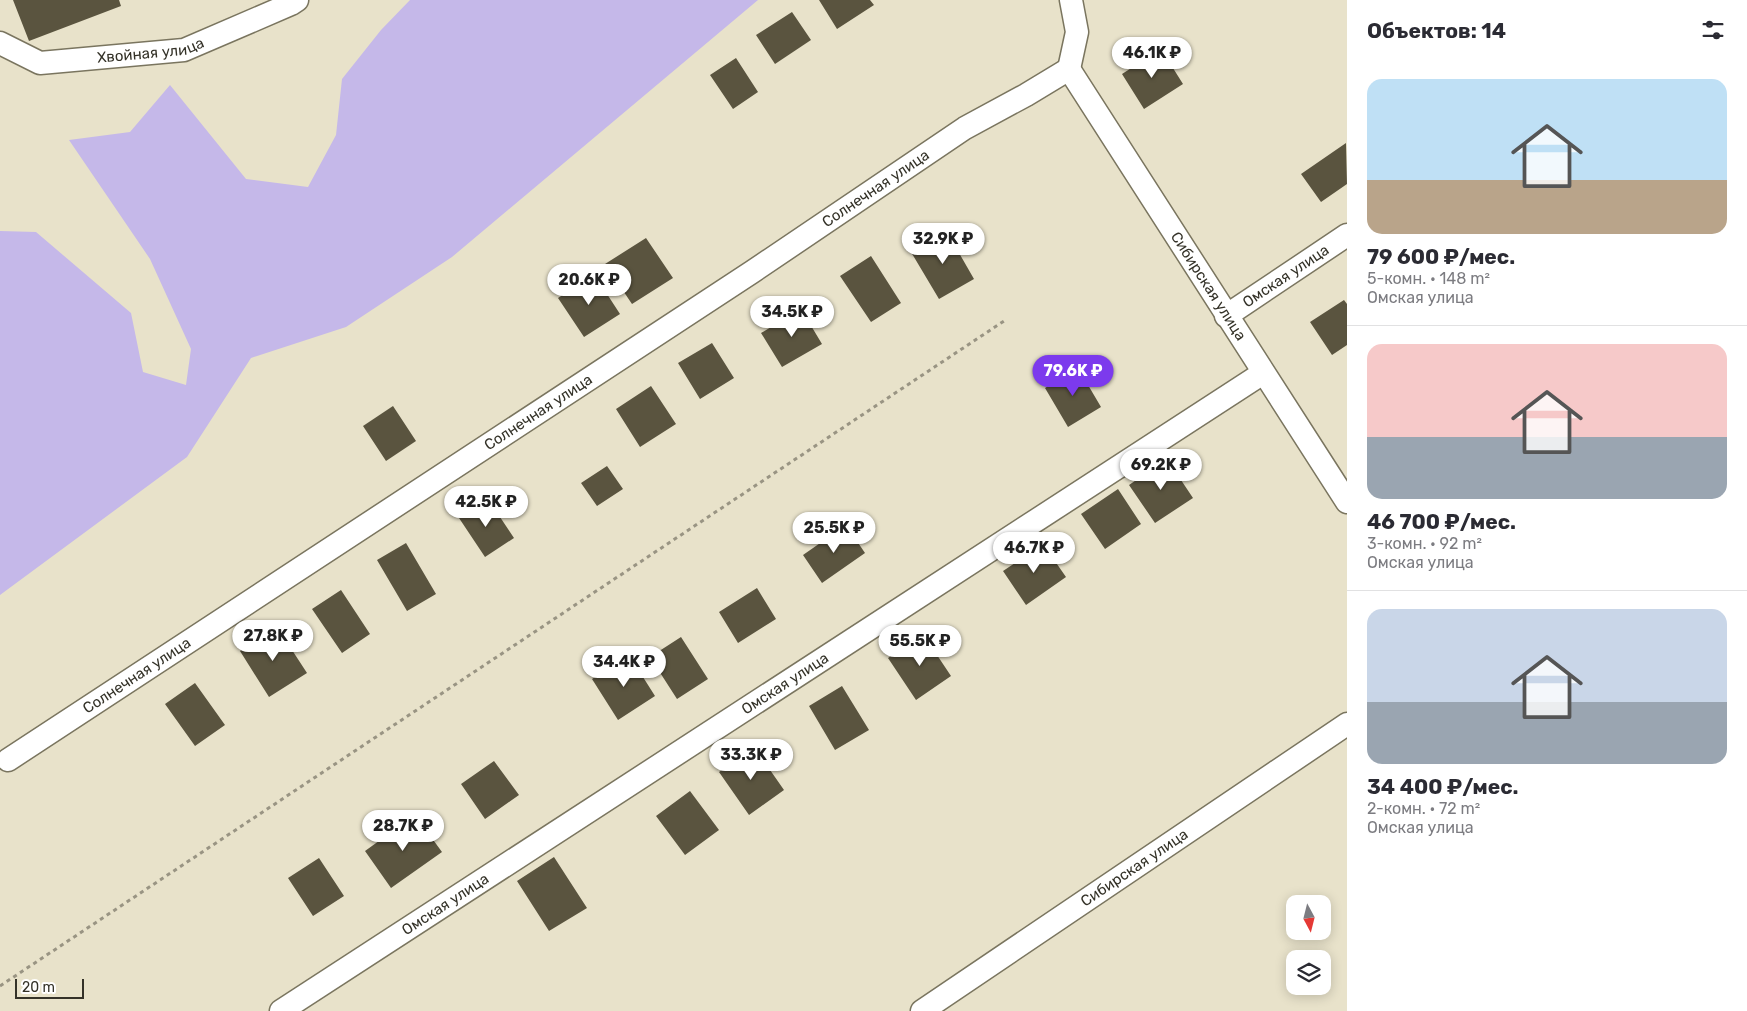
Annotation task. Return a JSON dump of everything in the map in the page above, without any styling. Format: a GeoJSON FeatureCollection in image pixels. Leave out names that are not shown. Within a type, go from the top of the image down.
{"type":"FeatureCollection","features":[{"type":"Feature","properties":{"kind":"street","name":"Хвойная улица"},"geometry":{"type":"LineString","coordinates":[[0,43],[40,63],[184,50],[297,0]]}},
{"type":"Feature","properties":{"kind":"street"},"geometry":{"type":"LineString","coordinates":[[1069,68],[1077,32],[1071,0]]}},
{"type":"Feature","properties":{"kind":"street","name":"Сибирская улица"},"geometry":{"type":"LineString","coordinates":[[1069,68],[1226,316],[1347,502]]}},
{"type":"Feature","properties":{"kind":"street","name":"Солнечная улица"},"geometry":{"type":"LineString","coordinates":[[8,760],[743,278],[965,128],[1026,95],[1069,68]]}},
{"type":"Feature","properties":{"kind":"street","name":"Омская улица"},"geometry":{"type":"LineString","coordinates":[[1226,316],[1347,235]]}},
{"type":"Feature","properties":{"kind":"street","name":"Омская улица"},"geometry":{"type":"LineString","coordinates":[[281,1011],[1263,373]]}},
{"type":"Feature","properties":{"kind":"street","name":"Сибирская улица"},"geometry":{"type":"LineString","coordinates":[[922,1011],[1347,724]]}},
{"type":"Feature","properties":{"kind":"path"},"geometry":{"type":"LineString","coordinates":[[0,986],[1004,321]]}},
{"type":"Feature","properties":{"kind":"shaded area"},"geometry":{"type":"Polygon","coordinates":[[[410,0],[758,0],[452,257],[346,327],[251,358],[187,457],[0,595],[0,231],[36,232],[131,313],[143,372],[186,385],[191,349],[150,259],[69,140],[130,132],[170,85],[246,179],[308,187],[336,135],[342,79],[381,30],[410,0]]]}},
{"type":"Feature","properties":{"kind":"building"},"geometry":{"type":"Polygon","coordinates":[[[13,0],[119,0],[121,6],[29,41],[13,0]]]}},
{"type":"Feature","properties":{"kind":"building"},"geometry":{"type":"Polygon","coordinates":[[[819,0],[870,0],[874,5],[837,29],[819,0]]]}},
{"type":"Feature","properties":{"kind":"building"},"geometry":{"type":"Polygon","coordinates":[[[792,12],[811,40],[775,64],[756,35],[792,12]]]}},
{"type":"Feature","properties":{"kind":"building"},"geometry":{"type":"Polygon","coordinates":[[[1161,49],[1183,84],[1144,109],[1122,74],[1161,49]]]}},
{"type":"Feature","properties":{"kind":"building"},"geometry":{"type":"Polygon","coordinates":[[[736,58],[758,92],[733,109],[710,75],[736,58]]]}},
{"type":"Feature","properties":{"kind":"building"},"geometry":{"type":"Polygon","coordinates":[[[1346,143],[1347,184],[1321,202],[1301,174],[1346,143]]]}},
{"type":"Feature","properties":{"kind":"building"},"geometry":{"type":"Polygon","coordinates":[[[947,232],[974,279],[939,299],[911,252],[947,232]]]}},
{"type":"Feature","properties":{"kind":"building"},"geometry":{"type":"Polygon","coordinates":[[[646,238],[673,278],[632,304],[605,264],[646,238]]]}},
{"type":"Feature","properties":{"kind":"building"},"geometry":{"type":"Polygon","coordinates":[[[871,256],[901,303],[871,322],[840,276],[871,256]]]}},
{"type":"Feature","properties":{"kind":"building"},"geometry":{"type":"Polygon","coordinates":[[[594,274],[620,314],[584,337],[558,298],[594,274]]]}},
{"type":"Feature","properties":{"kind":"building"},"geometry":{"type":"Polygon","coordinates":[[[1344,300],[1347,304],[1347,345],[1332,355],[1310,322],[1344,300]]]}},
{"type":"Feature","properties":{"kind":"building"},"geometry":{"type":"Polygon","coordinates":[[[801,309],[822,344],[782,367],[761,333],[801,309]]]}},
{"type":"Feature","properties":{"kind":"building"},"geometry":{"type":"Polygon","coordinates":[[[712,343],[734,378],[700,399],[678,363],[712,343]]]}},
{"type":"Feature","properties":{"kind":"building"},"geometry":{"type":"Polygon","coordinates":[[[1078,368],[1101,407],[1068,427],[1045,388],[1078,368]]]}},
{"type":"Feature","properties":{"kind":"building"},"geometry":{"type":"Polygon","coordinates":[[[651,386],[676,424],[640,447],[616,409],[651,386]]]}},
{"type":"Feature","properties":{"kind":"building"},"geometry":{"type":"Polygon","coordinates":[[[393,406],[416,441],[386,461],[363,426],[393,406]]]}},
{"type":"Feature","properties":{"kind":"building"},"geometry":{"type":"Polygon","coordinates":[[[1167,459],[1193,498],[1155,523],[1129,485],[1167,459]]]}},
{"type":"Feature","properties":{"kind":"building"},"geometry":{"type":"Polygon","coordinates":[[[607,466],[623,489],[597,506],[581,483],[607,466]]]}},
{"type":"Feature","properties":{"kind":"building"},"geometry":{"type":"Polygon","coordinates":[[[1118,489],[1141,524],[1105,549],[1081,514],[1118,489]]]}},
{"type":"Feature","properties":{"kind":"building"},"geometry":{"type":"Polygon","coordinates":[[[488,499],[514,538],[485,557],[459,518],[488,499]]]}},
{"type":"Feature","properties":{"kind":"building"},"geometry":{"type":"Polygon","coordinates":[[[846,525],[865,553],[822,583],[803,555],[846,525]]]}},
{"type":"Feature","properties":{"kind":"building"},"geometry":{"type":"Polygon","coordinates":[[[406,543],[436,594],[407,611],[377,560],[406,543]]]}},
{"type":"Feature","properties":{"kind":"building"},"geometry":{"type":"Polygon","coordinates":[[[1043,544],[1066,577],[1026,605],[1003,571],[1043,544]]]}},
{"type":"Feature","properties":{"kind":"building"},"geometry":{"type":"Polygon","coordinates":[[[757,588],[776,619],[738,643],[719,612],[757,588]]]}},
{"type":"Feature","properties":{"kind":"building"},"geometry":{"type":"Polygon","coordinates":[[[341,590],[370,634],[342,653],[312,609],[341,590]]]}},
{"type":"Feature","properties":{"kind":"building"},"geometry":{"type":"Polygon","coordinates":[[[277,627],[307,673],[269,697],[240,651],[277,627]]]}},
{"type":"Feature","properties":{"kind":"building"},"geometry":{"type":"Polygon","coordinates":[[[923,634],[951,676],[916,700],[888,658],[923,634]]]}},
{"type":"Feature","properties":{"kind":"building"},"geometry":{"type":"Polygon","coordinates":[[[681,637],[708,679],[677,699],[650,657],[681,637]]]}},
{"type":"Feature","properties":{"kind":"building"},"geometry":{"type":"Polygon","coordinates":[[[629,655],[655,696],[618,720],[592,679],[629,655]]]}},
{"type":"Feature","properties":{"kind":"building"},"geometry":{"type":"Polygon","coordinates":[[[195,683],[225,725],[195,746],[165,704],[195,683]]]}},
{"type":"Feature","properties":{"kind":"building"},"geometry":{"type":"Polygon","coordinates":[[[842,686],[869,730],[835,750],[809,706],[842,686]]]}},
{"type":"Feature","properties":{"kind":"building"},"geometry":{"type":"Polygon","coordinates":[[[754,747],[784,790],[749,815],[719,772],[754,747]]]}},
{"type":"Feature","properties":{"kind":"building"},"geometry":{"type":"Polygon","coordinates":[[[494,761],[519,795],[485,819],[461,784],[494,761]]]}},
{"type":"Feature","properties":{"kind":"building"},"geometry":{"type":"Polygon","coordinates":[[[690,791],[719,830],[685,855],[656,816],[690,791]]]}},
{"type":"Feature","properties":{"kind":"building"},"geometry":{"type":"Polygon","coordinates":[[[415,815],[442,852],[391,888],[365,851],[415,815]]]}},
{"type":"Feature","properties":{"kind":"building"},"geometry":{"type":"Polygon","coordinates":[[[554,857],[587,908],[549,931],[517,881],[554,857]]]}},
{"type":"Feature","properties":{"kind":"building"},"geometry":{"type":"Polygon","coordinates":[[[319,858],[344,896],[313,916],[288,878],[319,858]]]}}]}
